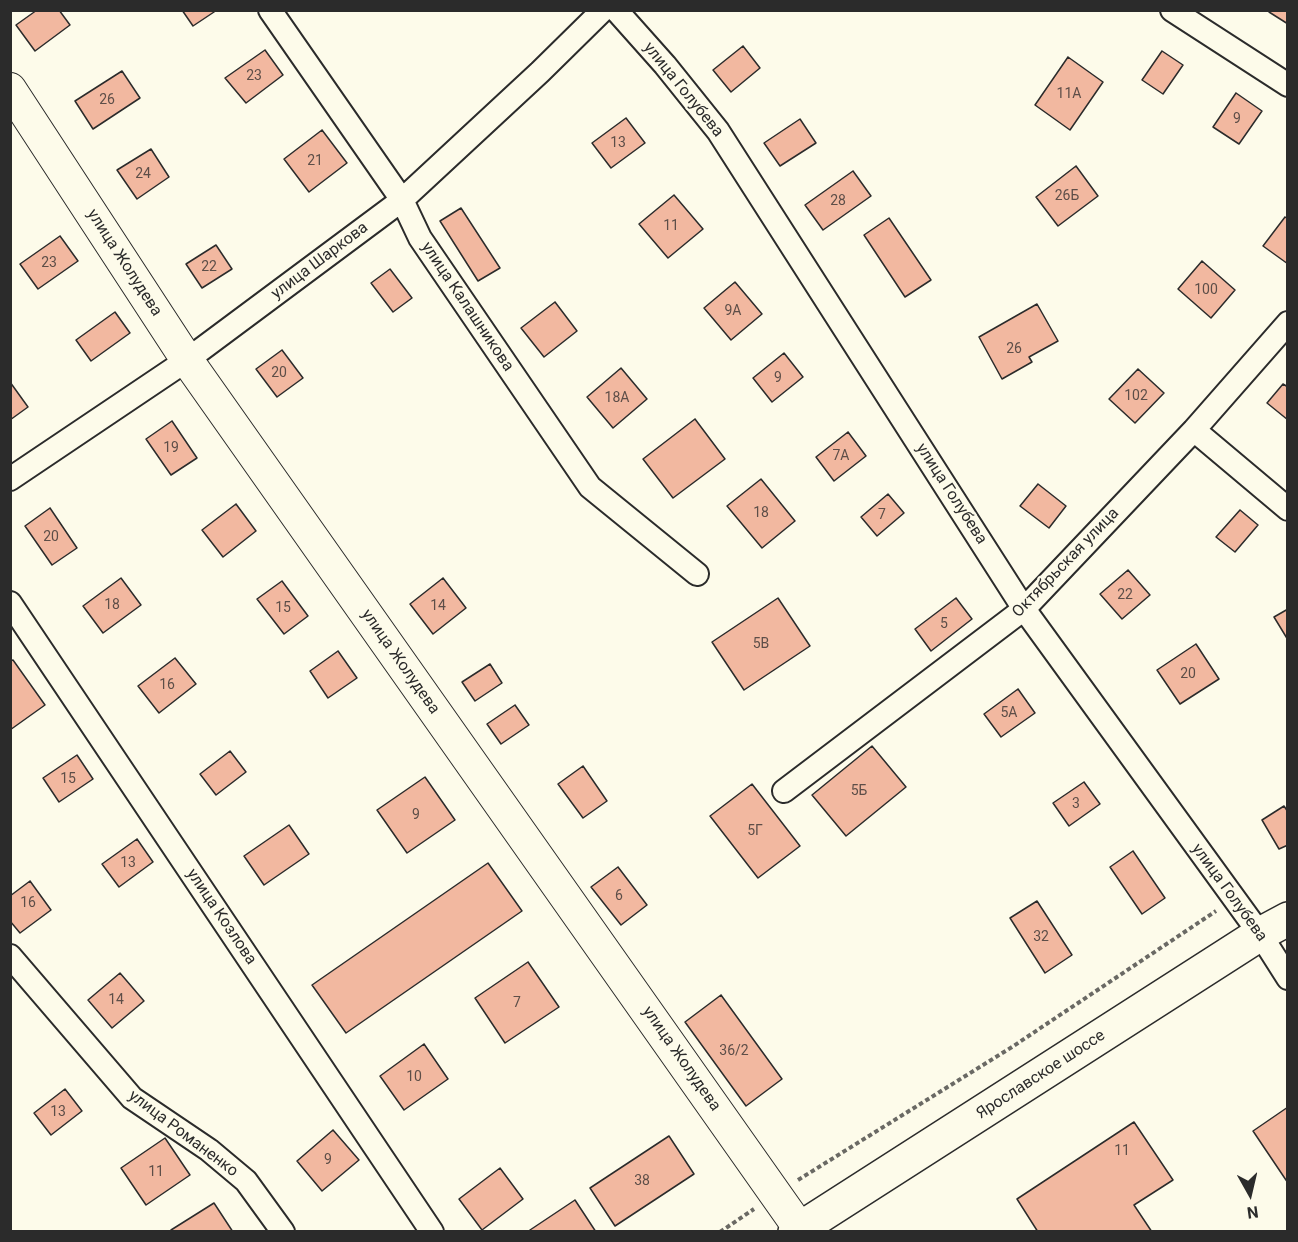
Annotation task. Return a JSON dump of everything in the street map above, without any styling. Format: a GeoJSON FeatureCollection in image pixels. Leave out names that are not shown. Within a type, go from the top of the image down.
{"type":"FeatureCollection","features":[{"type":"Feature","properties":{"kind":"main road","name":"улица Жолудева"},"geometry":{"type":"LineString","coordinates":[[10,90],[187,360],[776,1194],[798,1230]]}},
{"type":"Feature","properties":{"kind":"main road","name":"Ярославское шоссе"},"geometry":{"type":"LineString","coordinates":[[798,1230],[1274,927]]}},
{"type":"Feature","properties":{"kind":"street","name":"улица Калашникова"},"geometry":{"type":"LineString","coordinates":[[270,10],[402,200],[420,238],[590,487],[696,574]]}},
{"type":"Feature","properties":{"kind":"street","name":"улица Шаркова"},"geometry":{"type":"LineString","coordinates":[[10,479],[187,360],[402,200],[603,10]]}},
{"type":"Feature","properties":{"kind":"street","name":"улица Голубева"},"geometry":{"type":"LineString","coordinates":[[616,10],[665,65],[718,132],[1024,609],[1234,899],[1274,927],[1287,978]]}},
{"type":"Feature","properties":{"kind":"street"},"geometry":{"type":"LineString","coordinates":[[1172,10],[1287,85]]}},
{"type":"Feature","properties":{"kind":"street","name":"Октябрьская улица"},"geometry":{"type":"LineString","coordinates":[[784,791],[1024,609],[1194,430],[1287,323]]}},
{"type":"Feature","properties":{"kind":"street"},"geometry":{"type":"LineString","coordinates":[[1194,430],[1287,509]]}},
{"type":"Feature","properties":{"kind":"street","name":"улица Козлова"},"geometry":{"type":"LineString","coordinates":[[10,603],[432,1232]]}},
{"type":"Feature","properties":{"kind":"street","name":"улица Романенко"},"geometry":{"type":"LineString","coordinates":[[10,956],[132,1098],[209,1150],[246,1181],[284,1232]]}},
{"type":"Feature","properties":{"kind":"path"},"geometry":{"type":"LineString","coordinates":[[720,1232],[776,1194],[1012,1047],[1234,899]]}},
{"type":"Feature","properties":{"kind":"building"},"geometry":{"type":"Polygon","coordinates":[[[37,10],[59,10],[70,25],[35,51],[16,25],[37,10]]]}},
{"type":"Feature","properties":{"kind":"building"},"geometry":{"type":"Polygon","coordinates":[[[182,10],[217,10],[193,26],[182,10]]]}},
{"type":"Feature","properties":{"kind":"building"},"geometry":{"type":"Polygon","coordinates":[[[1288,10],[1288,24],[1269,12],[1288,10]]]}},
{"type":"Feature","properties":{"kind":"building"},"geometry":{"type":"Polygon","coordinates":[[[743,46],[760,68],[731,92],[713,70],[743,46]]]}},
{"type":"Feature","properties":{"kind":"building"},"geometry":{"type":"Polygon","coordinates":[[[265,50],[283,75],[246,103],[225,78],[265,50]]]}},
{"type":"Feature","properties":{"kind":"building"},"geometry":{"type":"Polygon","coordinates":[[[1162,51],[1183,65],[1163,94],[1142,80],[1162,51]]]}},
{"type":"Feature","properties":{"kind":"building"},"geometry":{"type":"Polygon","coordinates":[[[1068,57],[1103,82],[1070,130],[1035,105],[1068,57]]]}},
{"type":"Feature","properties":{"kind":"building"},"geometry":{"type":"Polygon","coordinates":[[[122,71],[140,98],[93,129],[75,101],[122,71]]]}},
{"type":"Feature","properties":{"kind":"building"},"geometry":{"type":"Polygon","coordinates":[[[1236,93],[1262,111],[1239,144],[1213,127],[1236,93]]]}},
{"type":"Feature","properties":{"kind":"building"},"geometry":{"type":"Polygon","coordinates":[[[626,118],[645,143],[611,168],[592,143],[626,118]]]}},
{"type":"Feature","properties":{"kind":"building"},"geometry":{"type":"Polygon","coordinates":[[[800,119],[816,143],[780,166],[764,143],[800,119]]]}},
{"type":"Feature","properties":{"kind":"building"},"geometry":{"type":"Polygon","coordinates":[[[322,130],[347,163],[309,192],[284,159],[322,130]]]}},
{"type":"Feature","properties":{"kind":"building"},"geometry":{"type":"Polygon","coordinates":[[[151,149],[169,177],[137,199],[117,170],[151,149]]]}},
{"type":"Feature","properties":{"kind":"building"},"geometry":{"type":"Polygon","coordinates":[[[1076,166],[1098,196],[1058,226],[1036,197],[1076,166]]]}},
{"type":"Feature","properties":{"kind":"building"},"geometry":{"type":"Polygon","coordinates":[[[853,171],[871,196],[823,230],[805,205],[853,171]]]}},
{"type":"Feature","properties":{"kind":"building"},"geometry":{"type":"Polygon","coordinates":[[[674,195],[703,229],[668,258],[639,224],[674,195]]]}},
{"type":"Feature","properties":{"kind":"building"},"geometry":{"type":"Polygon","coordinates":[[[461,208],[500,268],[478,281],[440,221],[461,208]]]}},
{"type":"Feature","properties":{"kind":"building"},"geometry":{"type":"Polygon","coordinates":[[[1285,217],[1288,219],[1288,264],[1263,246],[1285,217]]]}},
{"type":"Feature","properties":{"kind":"building"},"geometry":{"type":"Polygon","coordinates":[[[889,218],[931,280],[905,297],[864,235],[889,218]]]}},
{"type":"Feature","properties":{"kind":"building"},"geometry":{"type":"Polygon","coordinates":[[[60,236],[78,261],[38,289],[20,264],[60,236]]]}},
{"type":"Feature","properties":{"kind":"building"},"geometry":{"type":"Polygon","coordinates":[[[216,245],[232,269],[202,288],[186,264],[216,245]]]}},
{"type":"Feature","properties":{"kind":"building"},"geometry":{"type":"Polygon","coordinates":[[[1202,261],[1235,290],[1211,318],[1178,289],[1202,261]]]}},
{"type":"Feature","properties":{"kind":"building"},"geometry":{"type":"Polygon","coordinates":[[[390,269],[412,298],[393,312],[371,283],[390,269]]]}},
{"type":"Feature","properties":{"kind":"building"},"geometry":{"type":"Polygon","coordinates":[[[735,282],[762,314],[731,340],[704,308],[735,282]]]}},
{"type":"Feature","properties":{"kind":"building"},"geometry":{"type":"Polygon","coordinates":[[[555,302],[577,331],[544,357],[521,328],[555,302]]]}},
{"type":"Feature","properties":{"kind":"building"},"geometry":{"type":"Polygon","coordinates":[[[1037,304],[1058,341],[1029,357],[1032,362],[1002,379],[979,337],[1037,304]]]}},
{"type":"Feature","properties":{"kind":"building"},"geometry":{"type":"Polygon","coordinates":[[[115,312],[130,333],[91,361],[76,340],[115,312]]]}},
{"type":"Feature","properties":{"kind":"building"},"geometry":{"type":"Polygon","coordinates":[[[282,350],[303,378],[277,397],[256,369],[282,350]]]}},
{"type":"Feature","properties":{"kind":"building"},"geometry":{"type":"Polygon","coordinates":[[[784,353],[803,377],[772,402],[753,378],[784,353]]]}},
{"type":"Feature","properties":{"kind":"building"},"geometry":{"type":"Polygon","coordinates":[[[621,368],[647,399],[613,428],[587,397],[621,368]]]}},
{"type":"Feature","properties":{"kind":"building"},"geometry":{"type":"Polygon","coordinates":[[[1138,369],[1164,393],[1135,423],[1109,399],[1138,369]]]}},
{"type":"Feature","properties":{"kind":"building"},"geometry":{"type":"Polygon","coordinates":[[[10,382],[28,407],[10,420],[10,382]]]}},
{"type":"Feature","properties":{"kind":"building"},"geometry":{"type":"Polygon","coordinates":[[[1283,384],[1288,387],[1288,420],[1267,403],[1283,384]]]}},
{"type":"Feature","properties":{"kind":"building"},"geometry":{"type":"Polygon","coordinates":[[[695,419],[725,459],[673,498],[643,459],[695,419]]]}},
{"type":"Feature","properties":{"kind":"building"},"geometry":{"type":"Polygon","coordinates":[[[172,421],[197,458],[171,475],[146,439],[172,421]]]}},
{"type":"Feature","properties":{"kind":"building"},"geometry":{"type":"Polygon","coordinates":[[[848,432],[866,456],[834,481],[816,457],[848,432]]]}},
{"type":"Feature","properties":{"kind":"building"},"geometry":{"type":"Polygon","coordinates":[[[761,479],[795,521],[762,548],[727,506],[761,479]]]}},
{"type":"Feature","properties":{"kind":"building"},"geometry":{"type":"Polygon","coordinates":[[[1038,484],[1066,506],[1049,528],[1020,506],[1038,484]]]}},
{"type":"Feature","properties":{"kind":"building"},"geometry":{"type":"Polygon","coordinates":[[[888,494],[904,513],[877,536],[861,517],[888,494]]]}},
{"type":"Feature","properties":{"kind":"building"},"geometry":{"type":"Polygon","coordinates":[[[236,504],[256,531],[223,557],[202,530],[236,504]]]}},
{"type":"Feature","properties":{"kind":"building"},"geometry":{"type":"Polygon","coordinates":[[[50,508],[77,548],[52,565],[25,526],[50,508]]]}},
{"type":"Feature","properties":{"kind":"building"},"geometry":{"type":"Polygon","coordinates":[[[1240,510],[1258,525],[1235,552],[1216,537],[1240,510]]]}},
{"type":"Feature","properties":{"kind":"building"},"geometry":{"type":"Polygon","coordinates":[[[1128,570],[1150,595],[1122,619],[1100,594],[1128,570]]]}},
{"type":"Feature","properties":{"kind":"building"},"geometry":{"type":"Polygon","coordinates":[[[121,578],[141,605],[103,633],[83,606],[121,578]]]}},
{"type":"Feature","properties":{"kind":"building"},"geometry":{"type":"Polygon","coordinates":[[[443,578],[466,608],[433,634],[410,604],[443,578]]]}},
{"type":"Feature","properties":{"kind":"building"},"geometry":{"type":"Polygon","coordinates":[[[282,581],[308,616],[284,634],[257,599],[282,581]]]}},
{"type":"Feature","properties":{"kind":"building"},"geometry":{"type":"Polygon","coordinates":[[[778,598],[810,646],[744,690],[712,642],[778,598]]]}},
{"type":"Feature","properties":{"kind":"building"},"geometry":{"type":"Polygon","coordinates":[[[956,598],[972,619],[931,651],[915,629],[956,598]]]}},
{"type":"Feature","properties":{"kind":"building"},"geometry":{"type":"Polygon","coordinates":[[[1288,609],[1288,640],[1274,617],[1288,609]]]}},
{"type":"Feature","properties":{"kind":"building"},"geometry":{"type":"Polygon","coordinates":[[[1196,644],[1219,679],[1180,704],[1157,670],[1196,644]]]}},
{"type":"Feature","properties":{"kind":"building"},"geometry":{"type":"Polygon","coordinates":[[[338,651],[357,678],[328,698],[310,671],[338,651]]]}},
{"type":"Feature","properties":{"kind":"building"},"geometry":{"type":"Polygon","coordinates":[[[175,658],[196,684],[159,713],[138,686],[175,658]]]}},
{"type":"Feature","properties":{"kind":"building"},"geometry":{"type":"Polygon","coordinates":[[[13,660],[45,705],[10,730],[10,661],[13,660]]]}},
{"type":"Feature","properties":{"kind":"building"},"geometry":{"type":"Polygon","coordinates":[[[490,664],[502,683],[475,701],[462,682],[490,664]]]}},
{"type":"Feature","properties":{"kind":"building"},"geometry":{"type":"Polygon","coordinates":[[[1018,689],[1035,713],[1001,737],[984,714],[1018,689]]]}},
{"type":"Feature","properties":{"kind":"building"},"geometry":{"type":"Polygon","coordinates":[[[515,705],[529,725],[501,744],[487,724],[515,705]]]}},
{"type":"Feature","properties":{"kind":"building"},"geometry":{"type":"Polygon","coordinates":[[[872,746],[906,787],[846,836],[812,795],[872,746]]]}},
{"type":"Feature","properties":{"kind":"building"},"geometry":{"type":"Polygon","coordinates":[[[230,751],[246,772],[216,795],[200,774],[230,751]]]}},
{"type":"Feature","properties":{"kind":"building"},"geometry":{"type":"Polygon","coordinates":[[[77,755],[93,779],[59,802],[43,778],[77,755]]]}},
{"type":"Feature","properties":{"kind":"building"},"geometry":{"type":"Polygon","coordinates":[[[583,766],[607,801],[583,818],[558,784],[583,766]]]}},
{"type":"Feature","properties":{"kind":"building"},"geometry":{"type":"Polygon","coordinates":[[[425,777],[455,820],[407,853],[377,810],[425,777]]]}},
{"type":"Feature","properties":{"kind":"building"},"geometry":{"type":"Polygon","coordinates":[[[1084,782],[1100,804],[1069,826],[1053,803],[1084,782]]]}},
{"type":"Feature","properties":{"kind":"building"},"geometry":{"type":"Polygon","coordinates":[[[752,784],[800,846],[758,878],[710,816],[752,784]]]}},
{"type":"Feature","properties":{"kind":"building"},"geometry":{"type":"Polygon","coordinates":[[[1284,806],[1288,812],[1288,845],[1279,849],[1262,820],[1284,806]]]}},
{"type":"Feature","properties":{"kind":"building"},"geometry":{"type":"Polygon","coordinates":[[[289,825],[309,854],[264,885],[244,856],[289,825]]]}},
{"type":"Feature","properties":{"kind":"building"},"geometry":{"type":"Polygon","coordinates":[[[137,839],[153,862],[119,887],[102,864],[137,839]]]}},
{"type":"Feature","properties":{"kind":"building"},"geometry":{"type":"Polygon","coordinates":[[[1133,851],[1165,898],[1142,914],[1110,867],[1133,851]]]}},
{"type":"Feature","properties":{"kind":"building"},"geometry":{"type":"Polygon","coordinates":[[[488,863],[522,911],[346,1033],[312,985],[488,863]]]}},
{"type":"Feature","properties":{"kind":"building"},"geometry":{"type":"Polygon","coordinates":[[[618,867],[647,905],[621,925],[591,887],[618,867]]]}},
{"type":"Feature","properties":{"kind":"building"},"geometry":{"type":"Polygon","coordinates":[[[30,881],[51,910],[20,933],[10,921],[10,896],[30,881]]]}},
{"type":"Feature","properties":{"kind":"building"},"geometry":{"type":"Polygon","coordinates":[[[1037,901],[1072,955],[1045,973],[1010,918],[1037,901]]]}},
{"type":"Feature","properties":{"kind":"building"},"geometry":{"type":"Polygon","coordinates":[[[528,962],[559,1007],[505,1043],[475,998],[528,962]]]}},
{"type":"Feature","properties":{"kind":"building"},"geometry":{"type":"Polygon","coordinates":[[[120,973],[144,1001],[112,1028],[88,1000],[120,973]]]}},
{"type":"Feature","properties":{"kind":"building"},"geometry":{"type":"Polygon","coordinates":[[[721,995],[782,1079],[746,1106],[685,1022],[721,995]]]}},
{"type":"Feature","properties":{"kind":"building"},"geometry":{"type":"Polygon","coordinates":[[[424,1044],[448,1079],[404,1110],[380,1076],[424,1044]]]}},
{"type":"Feature","properties":{"kind":"building"},"geometry":{"type":"Polygon","coordinates":[[[65,1089],[82,1111],[51,1135],[34,1113],[65,1089]]]}},
{"type":"Feature","properties":{"kind":"building"},"geometry":{"type":"Polygon","coordinates":[[[1288,1107],[1288,1183],[1253,1131],[1288,1107]]]}},
{"type":"Feature","properties":{"kind":"building"},"geometry":{"type":"Polygon","coordinates":[[[1134,1122],[1173,1180],[1134,1205],[1152,1232],[1038,1232],[1017,1199],[1134,1122]]]}},
{"type":"Feature","properties":{"kind":"building"},"geometry":{"type":"Polygon","coordinates":[[[333,1130],[359,1160],[322,1191],[297,1161],[333,1130]]]}},
{"type":"Feature","properties":{"kind":"building"},"geometry":{"type":"Polygon","coordinates":[[[669,1136],[694,1174],[615,1226],[590,1188],[669,1136]]]}},
{"type":"Feature","properties":{"kind":"building"},"geometry":{"type":"Polygon","coordinates":[[[165,1138],[190,1175],[146,1205],[121,1168],[165,1138]]]}},
{"type":"Feature","properties":{"kind":"building"},"geometry":{"type":"Polygon","coordinates":[[[500,1168],[523,1199],[482,1230],[459,1199],[500,1168]]]}},
{"type":"Feature","properties":{"kind":"building"},"geometry":{"type":"Polygon","coordinates":[[[575,1200],[596,1232],[527,1232],[575,1200]]]}},
{"type":"Feature","properties":{"kind":"building"},"geometry":{"type":"Polygon","coordinates":[[[214,1203],[233,1232],[172,1232],[171,1230],[214,1203]]]}}]}
